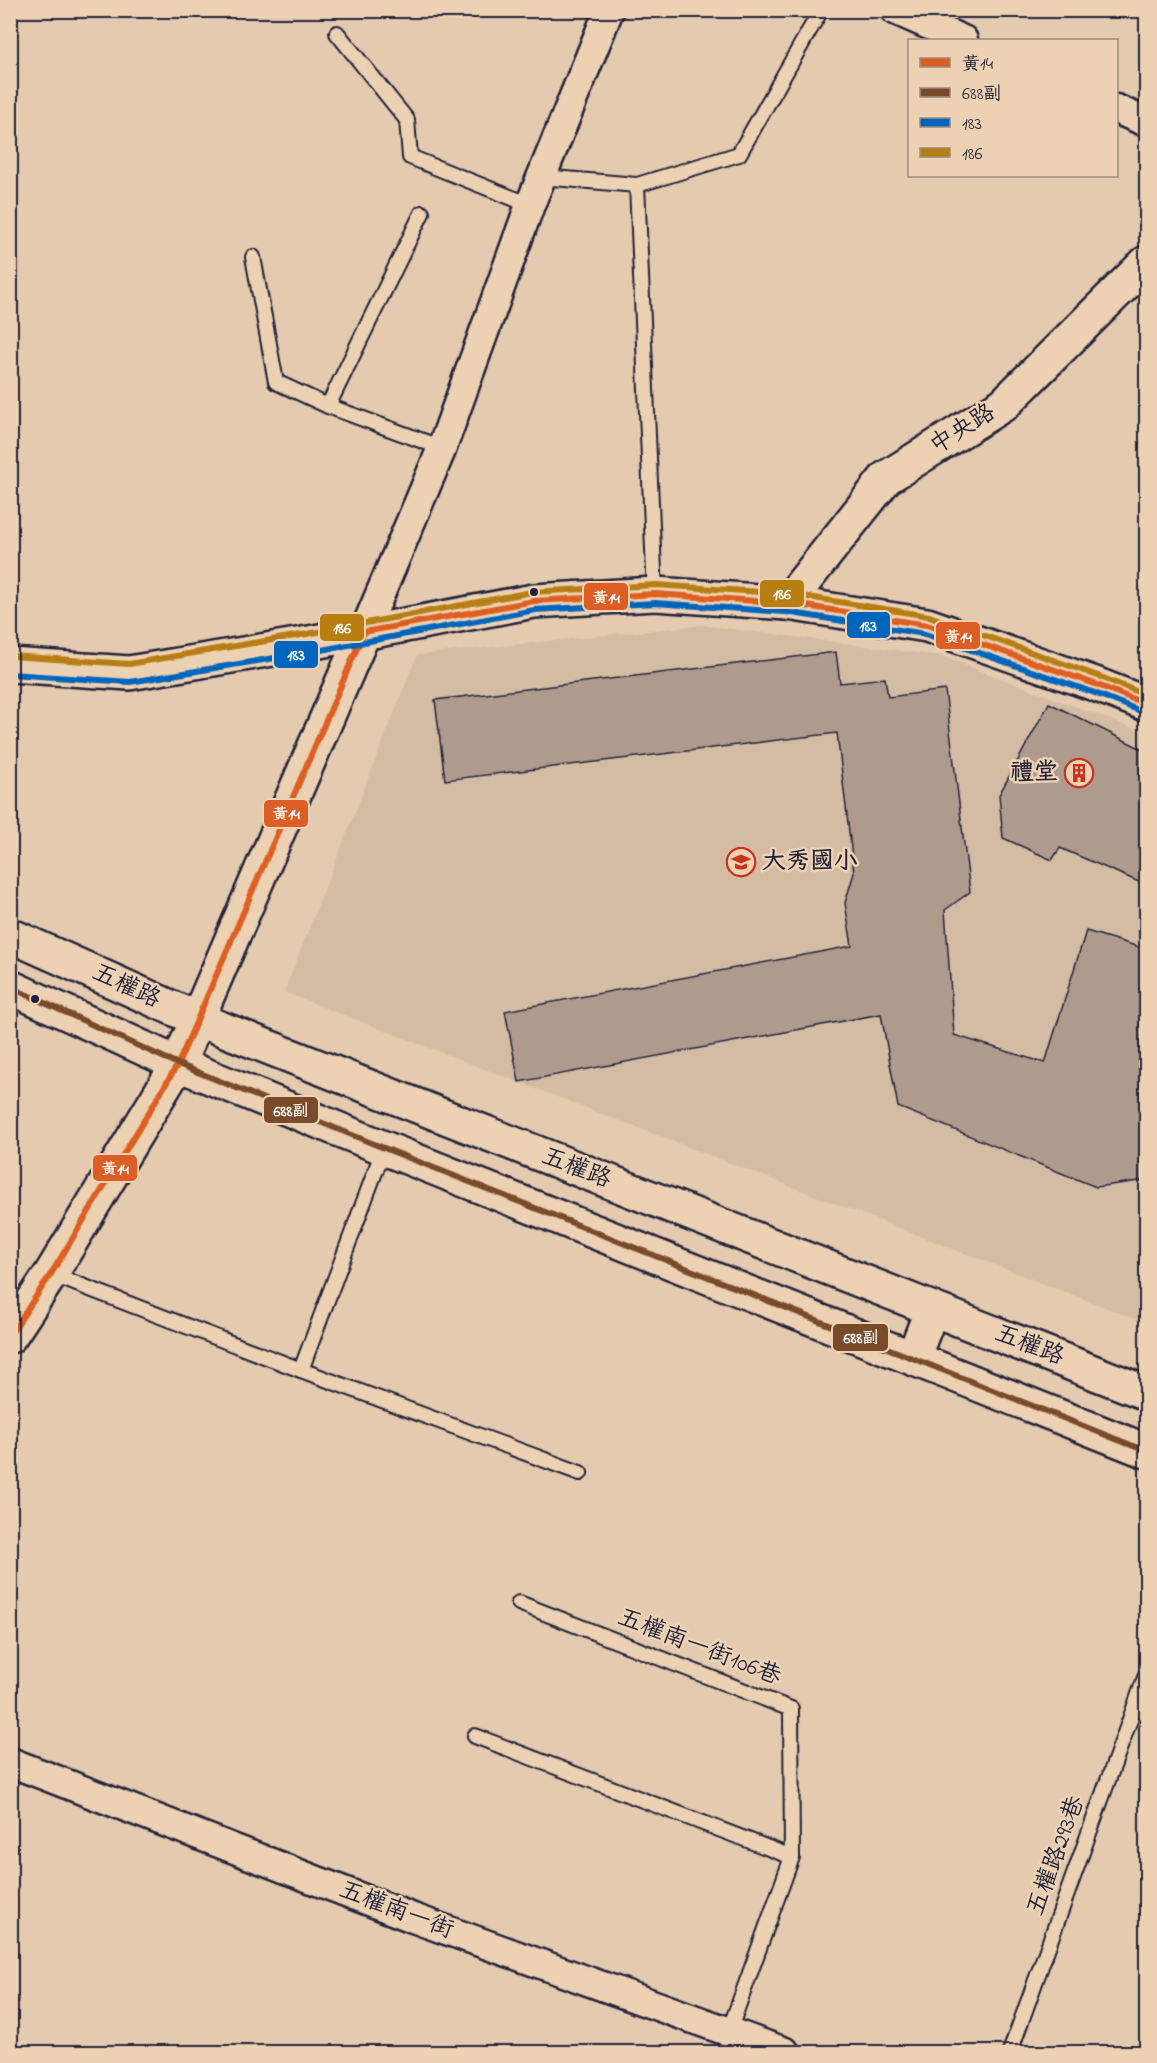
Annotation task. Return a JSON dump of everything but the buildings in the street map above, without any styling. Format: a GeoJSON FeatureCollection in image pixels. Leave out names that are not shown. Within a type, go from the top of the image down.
{"type":"FeatureCollection","features":[{"type":"Feature","properties":{"kind":"street"},"geometry":{"type":"LineString","coordinates":[[10,1336],[51,1274],[178,1064],[442,448],[530,205],[609,10]]}},
{"type":"Feature","properties":{"kind":"street"},"geometry":{"type":"LineString","coordinates":[[895,10],[961,39]]}},
{"type":"Feature","properties":{"kind":"street"},"geometry":{"type":"LineString","coordinates":[[1118,110],[1146,122]]}},
{"type":"Feature","properties":{"kind":"street","name":"中央路"},"geometry":{"type":"LineString","coordinates":[[787,603],[886,478],[1004,405],[1146,263]]}},
{"type":"Feature","properties":{"kind":"street"},"geometry":{"type":"LineString","coordinates":[[10,665],[129,673],[534,601],[655,594],[787,603],[927,625],[1146,704]]}},
{"type":"Feature","properties":{"kind":"street","name":"五權路"},"geometry":{"type":"LineString","coordinates":[[10,934],[197,1019],[1146,1393]]}},
{"type":"Feature","properties":{"kind":"street","name":"五權路"},"geometry":{"type":"LineString","coordinates":[[10,987],[178,1064],[1146,1451]]}},
{"type":"Feature","properties":{"kind":"street"},"geometry":{"type":"LineString","coordinates":[[913,1358],[932,1309]]}},
{"type":"Feature","properties":{"kind":"street","name":"五權南一街"},"geometry":{"type":"LineString","coordinates":[[10,1762],[413,1918],[785,2052]]}},
{"type":"Feature","properties":{"kind":"lane"},"geometry":{"type":"LineString","coordinates":[[541,177],[637,185],[739,154],[821,10]]}},
{"type":"Feature","properties":{"kind":"lane"},"geometry":{"type":"LineString","coordinates":[[337,33],[407,120],[410,158],[530,205]]}},
{"type":"Feature","properties":{"kind":"lane"},"geometry":{"type":"LineString","coordinates":[[637,185],[655,594]]}},
{"type":"Feature","properties":{"kind":"lane"},"geometry":{"type":"LineString","coordinates":[[328,406],[422,213]]}},
{"type":"Feature","properties":{"kind":"lane"},"geometry":{"type":"LineString","coordinates":[[254,257],[276,382],[328,406],[442,448]]}},
{"type":"Feature","properties":{"kind":"lane"},"geometry":{"type":"LineString","coordinates":[[301,1370],[384,1148]]}},
{"type":"Feature","properties":{"kind":"lane"},"geometry":{"type":"LineString","coordinates":[[51,1274],[301,1370],[580,1473]]}},
{"type":"Feature","properties":{"kind":"lane","name":"五權南一街106巷"},"geometry":{"type":"LineString","coordinates":[[519,1603],[791,1708],[792,1857],[729,2031]]}},
{"type":"Feature","properties":{"kind":"lane","name":"五權路293巷"},"geometry":{"type":"LineString","coordinates":[[1010,2052],[1146,1675]]}},
{"type":"Feature","properties":{"kind":"lane"},"geometry":{"type":"LineString","coordinates":[[475,1736],[792,1857]]}},
{"type":"Feature","properties":{"kind":"shaded area","name":"大秀國小"},"geometry":{"type":"Polygon","coordinates":[[[702,625],[941,656],[1146,733],[1146,1323],[284,992],[417,655],[702,625]]]}},
{"type":"Feature","properties":{"kind":"transit line","name":"186"},"geometry":{"type":"LineString","coordinates":[[11,656],[129,664],[532,592],[656,585],[788,594],[929,616],[1146,695]]}},
{"type":"Feature","properties":{"kind":"transit line","name":"黃14"},"geometry":{"type":"LineString","coordinates":[[364,632],[534,601],[655,594],[787,603],[927,625],[1146,704]]}},
{"type":"Feature","properties":{"kind":"transit line","name":"183"},"geometry":{"type":"LineString","coordinates":[[10,674],[130,682],[311,652],[535,610],[655,603],[786,612],[925,634],[1143,712]]}},
{"type":"Feature","properties":{"kind":"transit line","name":"黃14"},"geometry":{"type":"LineString","coordinates":[[10,1335],[51,1274],[178,1064],[364,632]]}},
{"type":"Feature","properties":{"kind":"transit line","name":"688副"},"geometry":{"type":"LineString","coordinates":[[10,987],[178,1064],[1146,1451]]}},
{"type":"Feature","properties":{"kind":"place","name":"禮堂"},"geometry":{"type":"Point","coordinates":[1079,773]}},
{"type":"Feature","properties":{"kind":"place","name":"大秀國小"},"geometry":{"type":"Point","coordinates":[741,862]}}]}
